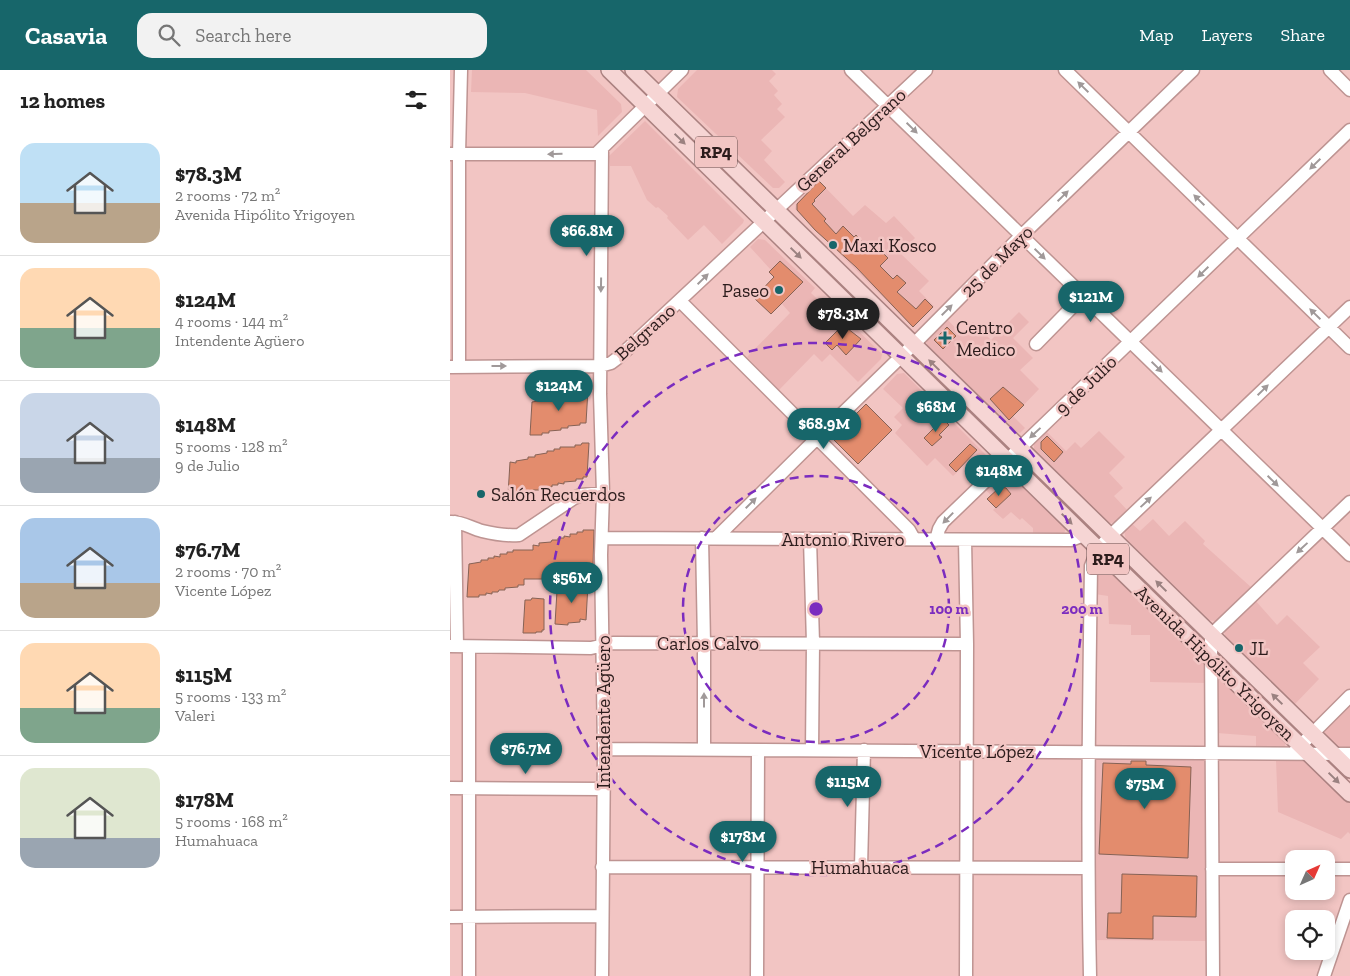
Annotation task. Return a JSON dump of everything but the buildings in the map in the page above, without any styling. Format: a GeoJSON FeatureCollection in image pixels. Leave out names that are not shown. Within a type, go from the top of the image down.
{"type":"FeatureCollection","features":[{"type":"Feature","properties":{"kind":"main road","name":"Avenida Hipólito Yrigoyen"},"geometry":{"type":"LineString","coordinates":[[609,70],[1097,549],[1211,658],[1301,751],[1350,794]]}},
{"type":"Feature","properties":{"kind":"main road","name":"Avenida Hipólito Yrigoyen"},"geometry":{"type":"LineString","coordinates":[[633,70],[1350,770]]}},
{"type":"Feature","properties":{"kind":"street"},"geometry":{"type":"LineString","coordinates":[[454,367],[454,154],[461,70]]}},
{"type":"Feature","properties":{"kind":"street"},"geometry":{"type":"LineString","coordinates":[[454,154],[596,154],[682,70]]}},
{"type":"Feature","properties":{"kind":"street"},"geometry":{"type":"LineString","coordinates":[[852,70],[1350,555]]}},
{"type":"Feature","properties":{"kind":"street","name":"General Belgrano"},"geometry":{"type":"LineString","coordinates":[[775,210],[926,70]]}},
{"type":"Feature","properties":{"kind":"street"},"geometry":{"type":"LineString","coordinates":[[1065,70],[1350,348]]}},
{"type":"Feature","properties":{"kind":"street","name":"25 de Mayo"},"geometry":{"type":"LineString","coordinates":[[717,538],[1021,236],[1193,70]]}},
{"type":"Feature","properties":{"kind":"street"},"geometry":{"type":"LineString","coordinates":[[1330,70],[1350,90]]}},
{"type":"Feature","properties":{"kind":"street","name":"9 de Julio"},"geometry":{"type":"LineString","coordinates":[[936,540],[938,529],[943,522],[1350,130]]}},
{"type":"Feature","properties":{"kind":"street","name":"Intendente Agüero"},"geometry":{"type":"LineString","coordinates":[[602,149],[600,366],[604,749],[602,789],[602,976]]}},
{"type":"Feature","properties":{"kind":"street","name":"Belgrano"},"geometry":{"type":"LineString","coordinates":[[454,367],[600,366],[611,362],[619,357],[680,301],[775,210]]}},
{"type":"Feature","properties":{"kind":"street"},"geometry":{"type":"LineString","coordinates":[[1036,344],[1083,296]]}},
{"type":"Feature","properties":{"kind":"street"},"geometry":{"type":"LineString","coordinates":[[680,301],[909,530],[914,539]]}},
{"type":"Feature","properties":{"kind":"street"},"geometry":{"type":"LineString","coordinates":[[1090,976],[1088,868],[1091,566],[1097,549],[1350,307]]}},
{"type":"Feature","properties":{"kind":"street"},"geometry":{"type":"LineString","coordinates":[[469,976],[469,788],[458,647],[452,522],[482,531],[508,536],[518,535],[574,498],[581,495],[602,493]]}},
{"type":"Feature","properties":{"kind":"street"},"geometry":{"type":"LineString","coordinates":[[1213,976],[1211,635],[1350,502]]}},
{"type":"Feature","properties":{"kind":"street","name":"Antonio Rivero"},"geometry":{"type":"LineString","coordinates":[[602,538],[1071,540],[1084,535]]}},
{"type":"Feature","properties":{"kind":"street"},"geometry":{"type":"LineString","coordinates":[[702,538],[704,749]]}},
{"type":"Feature","properties":{"kind":"street"},"geometry":{"type":"LineString","coordinates":[[810,539],[813,643],[812,750]]}},
{"type":"Feature","properties":{"kind":"street"},"geometry":{"type":"LineString","coordinates":[[965,540],[967,644],[966,976]]}},
{"type":"Feature","properties":{"kind":"street","name":"Carlos Calvo"},"geometry":{"type":"LineString","coordinates":[[458,647],[591,648],[613,643],[704,642],[967,644]]}},
{"type":"Feature","properties":{"kind":"street"},"geometry":{"type":"LineString","coordinates":[[1301,751],[1312,733],[1350,696]]}},
{"type":"Feature","properties":{"kind":"street","name":"Vicente López"},"geometry":{"type":"LineString","coordinates":[[604,749],[1212,753],[1301,751],[1350,754]]}},
{"type":"Feature","properties":{"kind":"street"},"geometry":{"type":"LineString","coordinates":[[757,976],[758,750]]}},
{"type":"Feature","properties":{"kind":"street"},"geometry":{"type":"LineString","coordinates":[[861,867],[864,750]]}},
{"type":"Feature","properties":{"kind":"street"},"geometry":{"type":"LineString","coordinates":[[450,788],[602,789]]}},
{"type":"Feature","properties":{"kind":"street","name":"Humahuaca"},"geometry":{"type":"LineString","coordinates":[[602,867],[1088,868]]}},
{"type":"Feature","properties":{"kind":"street"},"geometry":{"type":"LineString","coordinates":[[1212,869],[1285,869]]}},
{"type":"Feature","properties":{"kind":"street"},"geometry":{"type":"LineString","coordinates":[[1335,869],[1350,869]]}},
{"type":"Feature","properties":{"kind":"street"},"geometry":{"type":"LineString","coordinates":[[1324,976],[1350,900]]}},
{"type":"Feature","properties":{"kind":"street"},"geometry":{"type":"LineString","coordinates":[[450,917],[602,916]]}},
{"type":"Feature","properties":{"kind":"shaded area"},"geometry":{"type":"Polygon","coordinates":[[[472,70],[586,70],[621,104],[622,112],[598,136],[597,110],[525,93],[471,92],[472,70]]]}},
{"type":"Feature","properties":{"kind":"shaded area"},"geometry":{"type":"Polygon","coordinates":[[[697,70],[772,70],[776,74],[769,81],[778,91],[774,95],[782,104],[777,109],[785,117],[761,140],[772,151],[764,160],[785,182],[779,188],[773,188],[677,97],[678,89],[697,70]]]}},
{"type":"Feature","properties":{"kind":"shaded area"},"geometry":{"type":"Polygon","coordinates":[[[662,109],[762,207],[760,209],[660,111],[662,109]]]}},
{"type":"Feature","properties":{"kind":"shaded area"},"geometry":{"type":"Polygon","coordinates":[[[645,121],[744,220],[722,244],[704,225],[688,240],[667,218],[668,216],[647,200],[631,166],[610,166],[609,156],[645,121]]]}},
{"type":"Feature","properties":{"kind":"shaded area"},"geometry":{"type":"Polygon","coordinates":[[[819,181],[853,216],[865,205],[886,223],[894,216],[915,238],[900,253],[929,281],[919,291],[934,306],[916,324],[911,325],[795,209],[796,204],[819,181]]]}},
{"type":"Feature","properties":{"kind":"shaded area"},"geometry":{"type":"Polygon","coordinates":[[[776,221],[898,339],[896,341],[774,223],[776,221]]]}},
{"type":"Feature","properties":{"kind":"shaded area"},"geometry":{"type":"Polygon","coordinates":[[[758,239],[765,240],[815,288],[811,293],[843,324],[847,320],[882,354],[881,359],[858,382],[830,354],[822,362],[814,354],[779,390],[747,357],[790,313],[782,304],[771,314],[754,298],[774,277],[769,273],[771,270],[750,247],[758,239]]]}},
{"type":"Feature","properties":{"kind":"shaded area"},"geometry":{"type":"Polygon","coordinates":[[[1019,312],[1029,322],[1013,338],[1033,358],[1020,370],[1039,389],[1013,416],[1025,428],[1020,433],[1015,431],[928,347],[926,341],[947,319],[961,334],[973,322],[991,340],[1019,312]]]}},
{"type":"Feature","properties":{"kind":"shaded area"},"geometry":{"type":"Polygon","coordinates":[[[904,373],[990,459],[990,462],[976,475],[965,465],[953,476],[935,458],[927,466],[895,433],[902,425],[894,417],[903,408],[883,389],[897,374],[904,373]]]}},
{"type":"Feature","properties":{"kind":"shaded area"},"geometry":{"type":"Polygon","coordinates":[[[1046,431],[1066,451],[1075,442],[1081,448],[1099,431],[1125,457],[1109,473],[1123,488],[1114,496],[1129,512],[1118,522],[1110,523],[1105,521],[1034,451],[1034,444],[1046,431]]]}},
{"type":"Feature","properties":{"kind":"shaded area"},"geometry":{"type":"Polygon","coordinates":[[[1007,472],[1011,473],[1065,525],[1064,534],[1033,536],[1033,528],[1022,518],[1020,520],[1011,512],[1003,519],[993,510],[999,504],[985,489],[999,475],[1007,472]]]}},
{"type":"Feature","properties":{"kind":"shaded area"},"geometry":{"type":"Polygon","coordinates":[[[1153,519],[1169,536],[1185,521],[1205,541],[1203,544],[1252,588],[1220,618],[1215,621],[1207,620],[1126,541],[1124,530],[1130,522],[1140,531],[1153,519]]]}},
{"type":"Feature","properties":{"kind":"shaded area"},"geometry":{"type":"Polygon","coordinates":[[[1112,548],[1196,630],[1194,632],[1110,550],[1112,548]]]}},
{"type":"Feature","properties":{"kind":"shaded area"},"geometry":{"type":"Polygon","coordinates":[[[1101,561],[1206,661],[1209,683],[1150,682],[1150,635],[1131,635],[1131,625],[1109,624],[1108,596],[1095,594],[1097,563],[1101,561]]]}},
{"type":"Feature","properties":{"kind":"shaded area"},"geometry":{"type":"Polygon","coordinates":[[[1254,599],[1277,625],[1287,615],[1320,647],[1303,663],[1319,679],[1294,705],[1225,636],[1224,629],[1254,599]]]}},
{"type":"Feature","properties":{"kind":"shaded area"},"geometry":{"type":"Polygon","coordinates":[[[1223,679],[1286,742],[1284,749],[1256,751],[1256,736],[1217,733],[1217,682],[1223,679]]]}},
{"type":"Feature","properties":{"kind":"shaded area"},"geometry":{"type":"Polygon","coordinates":[[[1350,700],[1350,751],[1339,749],[1326,736],[1323,729],[1350,700]]]}},
{"type":"Feature","properties":{"kind":"shaded area"},"geometry":{"type":"Polygon","coordinates":[[[1094,756],[1207,758],[1206,941],[1093,940],[1094,756]]]}},
{"type":"Feature","properties":{"kind":"shaded area"},"geometry":{"type":"Polygon","coordinates":[[[1276,760],[1302,760],[1309,763],[1350,803],[1350,834],[1348,832],[1341,839],[1278,812],[1276,760]]]}},
{"type":"Feature","properties":{"kind":"place","name":"Maxi Kosco"},"geometry":{"type":"Point","coordinates":[833,245]}},
{"type":"Feature","properties":{"kind":"place","name":"Paseo"},"geometry":{"type":"Point","coordinates":[779,290]}},
{"type":"Feature","properties":{"kind":"place","name":"Centro Medico"},"geometry":{"type":"Point","coordinates":[945,338]}},
{"type":"Feature","properties":{"kind":"place","name":"Salón Recuerdos"},"geometry":{"type":"Point","coordinates":[481,494]}},
{"type":"Feature","properties":{"kind":"place","name":"JL"},"geometry":{"type":"Point","coordinates":[1239,648]}}]}
